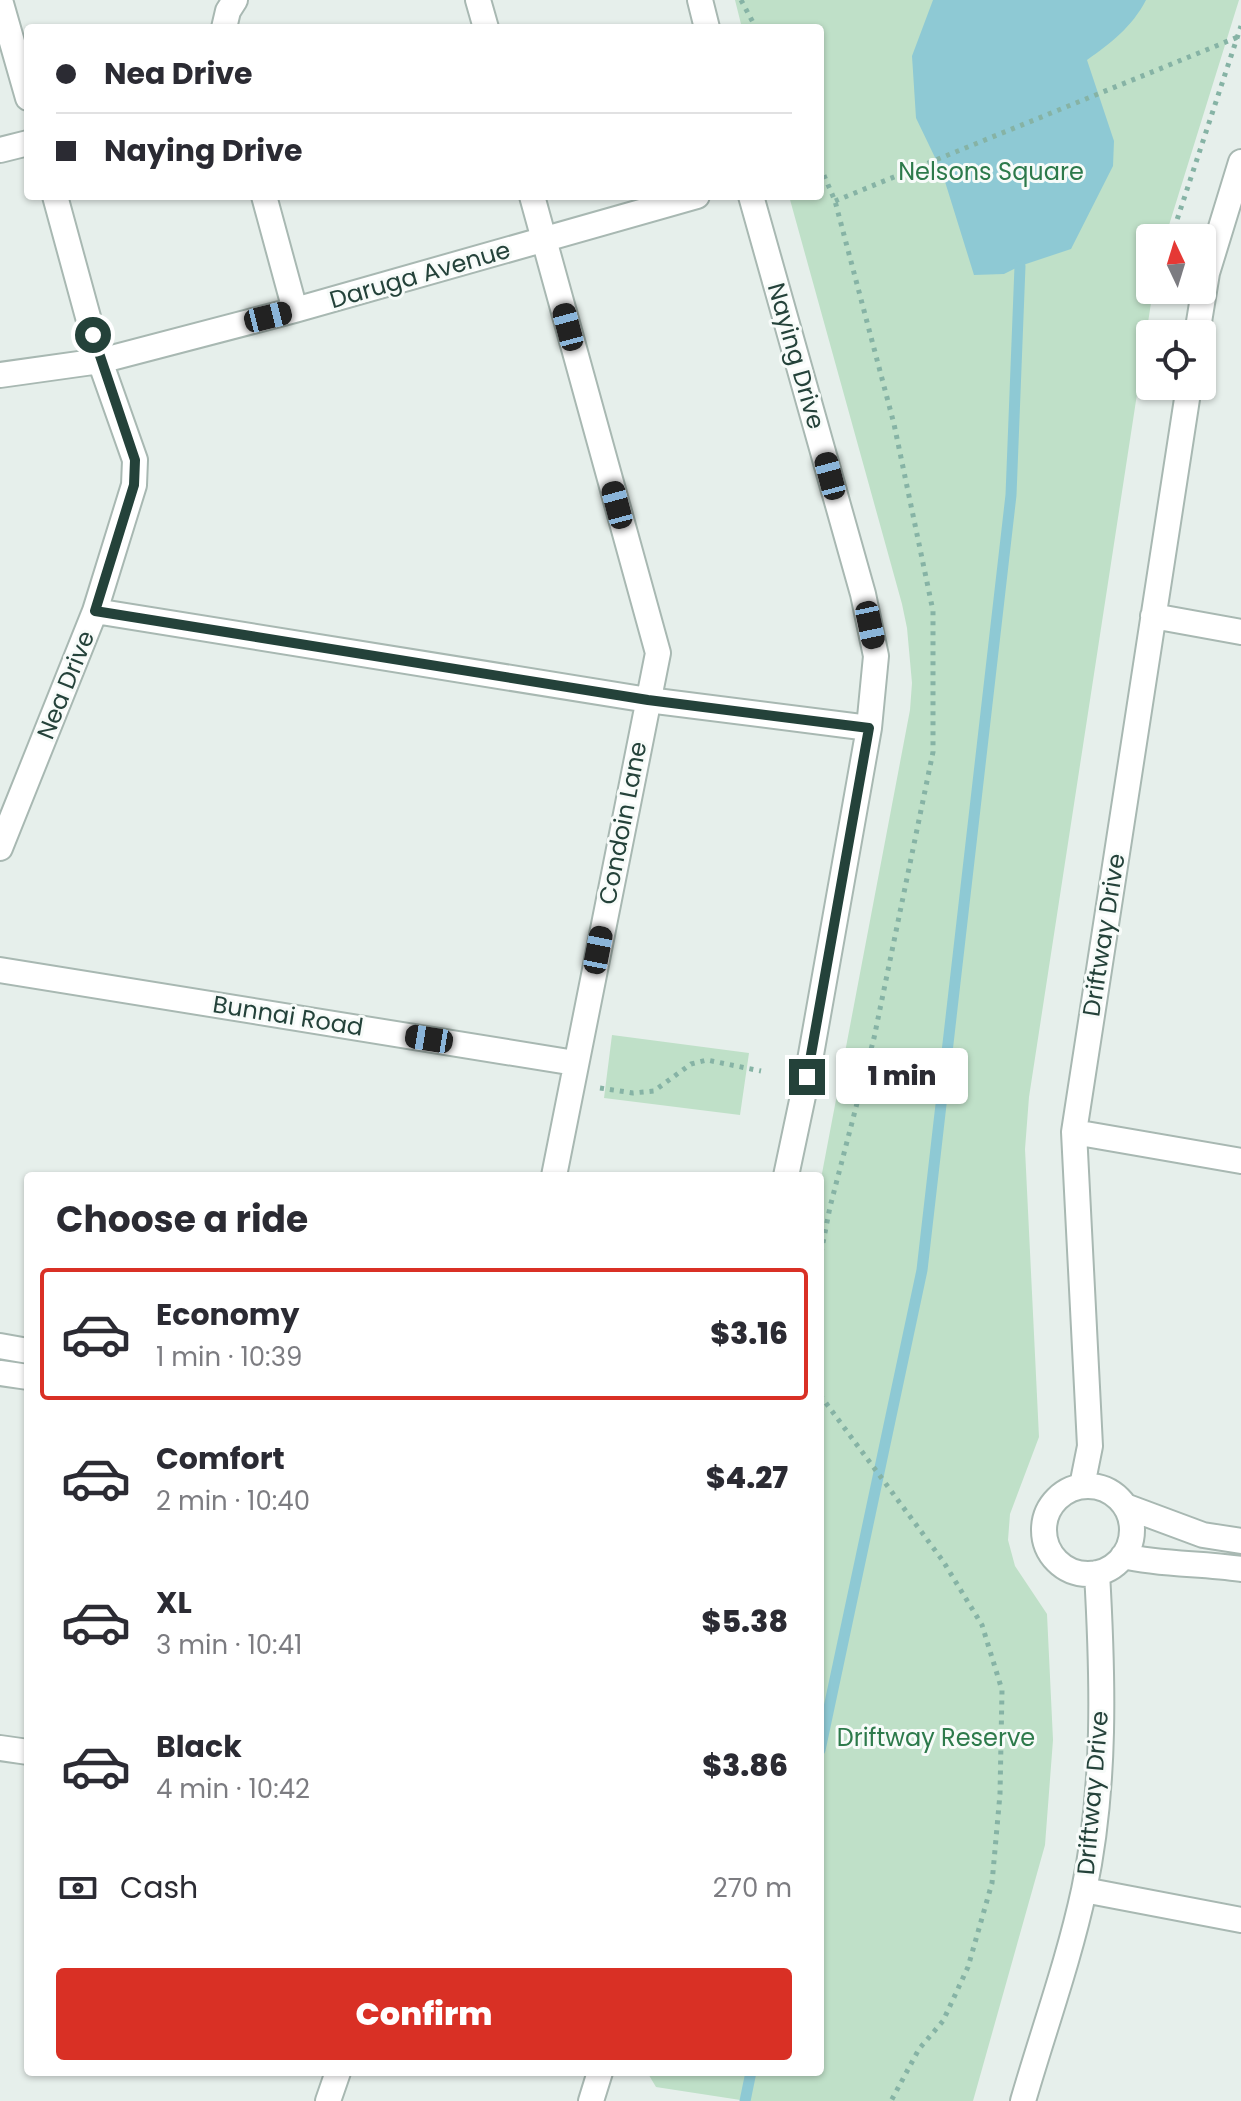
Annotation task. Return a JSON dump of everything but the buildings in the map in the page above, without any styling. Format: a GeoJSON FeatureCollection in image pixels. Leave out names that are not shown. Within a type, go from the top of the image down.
{"type":"FeatureCollection","features":[{"type":"Feature","properties":{"kind":"street"},"geometry":{"type":"LineString","coordinates":[[0,0],[24,84]]}},
{"type":"Feature","properties":{"kind":"street"},"geometry":{"type":"LineString","coordinates":[[225,24],[235,0]]}},
{"type":"Feature","properties":{"kind":"street"},"geometry":{"type":"LineString","coordinates":[[478,0],[485,24]]}},
{"type":"Feature","properties":{"kind":"street"},"geometry":{"type":"LineString","coordinates":[[700,0],[706,24]]}},
{"type":"Feature","properties":{"kind":"street"},"geometry":{"type":"LineString","coordinates":[[0,150],[24,144]]}},
{"type":"Feature","properties":{"kind":"street"},"geometry":{"type":"LineString","coordinates":[[1199,320],[1207,273],[1241,162]]}},
{"type":"Feature","properties":{"kind":"street","name":"Nea Drive"},"geometry":{"type":"LineString","coordinates":[[0,848],[95,611],[134,485],[135,460],[100,361],[56,200]]}},
{"type":"Feature","properties":{"kind":"street"},"geometry":{"type":"LineString","coordinates":[[265,200],[295,310]]}},
{"type":"Feature","properties":{"kind":"street","name":"Condoin Lane"},"geometry":{"type":"LineString","coordinates":[[533,200],[658,653],[555,1172]]}},
{"type":"Feature","properties":{"kind":"street","name":"Daruga Avenue"},"geometry":{"type":"LineString","coordinates":[[0,375],[100,361],[295,310],[683,200]]}},
{"type":"Feature","properties":{"kind":"street","name":"Naying Drive"},"geometry":{"type":"LineString","coordinates":[[752,200],[863,594],[876,656],[869,728],[807,1077],[787,1172]]}},
{"type":"Feature","properties":{"kind":"street","name":"Driftway Drive"},"geometry":{"type":"LineString","coordinates":[[1082,1486],[1090,1446],[1074,1132],[1187,400]]}},
{"type":"Feature","properties":{"kind":"street"},"geometry":{"type":"LineString","coordinates":[[95,611],[648,700],[869,728]]}},
{"type":"Feature","properties":{"kind":"street"},"geometry":{"type":"LineString","coordinates":[[1153,616],[1241,632]]}},
{"type":"Feature","properties":{"kind":"street","name":"Bunnai Road"},"geometry":{"type":"LineString","coordinates":[[0,970],[575,1063]]}},
{"type":"Feature","properties":{"kind":"street"},"geometry":{"type":"LineString","coordinates":[[1074,1132],[1241,1161]]}},
{"type":"Feature","properties":{"kind":"street"},"geometry":{"type":"LineString","coordinates":[[0,1346],[24,1350]]}},
{"type":"Feature","properties":{"kind":"street"},"geometry":{"type":"LineString","coordinates":[[0,1373],[24,1376]]}},
{"type":"Feature","properties":{"kind":"street"},"geometry":{"type":"LineString","coordinates":[[1125,1506],[1132,1526],[1131,1541],[1112,1567],[1097,1573],[1081,1574],[1067,1569],[1049,1552],[1044,1537],[1045,1518],[1052,1504],[1070,1489],[1082,1486],[1108,1491],[1125,1506],[1203,1535],[1241,1541]]}},
{"type":"Feature","properties":{"kind":"street"},"geometry":{"type":"LineString","coordinates":[[1123,1556],[1153,1563],[1205,1564],[1241,1569]]}},
{"type":"Feature","properties":{"kind":"street","name":"Driftway Drive"},"geometry":{"type":"LineString","coordinates":[[1023,2101],[1084,1890],[1097,1801],[1101,1715],[1097,1573]]}},
{"type":"Feature","properties":{"kind":"street"},"geometry":{"type":"LineString","coordinates":[[0,1748],[24,1751]]}},
{"type":"Feature","properties":{"kind":"street"},"geometry":{"type":"LineString","coordinates":[[1084,1890],[1241,1920]]}},
{"type":"Feature","properties":{"kind":"street"},"geometry":{"type":"LineString","coordinates":[[328,2101],[337,2076]]}},
{"type":"Feature","properties":{"kind":"street"},"geometry":{"type":"LineString","coordinates":[[591,2101],[599,2076]]}},
{"type":"Feature","properties":{"kind":"path"},"geometry":{"type":"LineString","coordinates":[[741,0],[754,24]]}},
{"type":"Feature","properties":{"kind":"path"},"geometry":{"type":"LineString","coordinates":[[1176,224],[1241,26]]}},
{"type":"Feature","properties":{"kind":"path"},"geometry":{"type":"LineString","coordinates":[[835,201],[1238,37]]}},
{"type":"Feature","properties":{"kind":"path"},"geometry":{"type":"LineString","coordinates":[[599,1087],[633,1093],[654,1091],[691,1064],[707,1060],[761,1071]]}},
{"type":"Feature","properties":{"kind":"path"},"geometry":{"type":"LineString","coordinates":[[824,1401],[943,1561],[982,1625],[1002,1690],[1000,1794],[992,1883],[968,1967],[943,2021],[919,2049],[891,2101]]}},
{"type":"Feature","properties":{"kind":"green space"},"geometry":{"type":"Polygon","coordinates":[[[735,0],[1239,0],[1169,224],[1136,224],[1136,304],[1151,304],[1148,320],[1136,320],[1136,400],[1029,1097],[1025,1149],[1039,1437],[1010,1514],[1008,1540],[1015,1566],[1047,1614],[1053,1740],[1045,1845],[973,2101],[747,2101],[656,2087],[649,2076],[824,2076],[822,1172],[910,710],[912,683],[902,604],[790,200],[824,200],[824,24],[741,24],[735,0]]]}},
{"type":"Feature","properties":{"kind":"green space"},"geometry":{"type":"Polygon","coordinates":[[[612,1035],[749,1053],[740,1115],[604,1098],[612,1035]]]}},
{"type":"Feature","properties":{"kind":"water"},"geometry":{"type":"Polygon","coordinates":[[[933,0],[1146,0],[1120,34],[1087,60],[1114,141],[1113,166],[1071,249],[1004,274],[974,275],[942,172],[916,118],[912,56],[933,0]]]}},
{"type":"Feature","properties":{"kind":"waterway"},"geometry":{"type":"LineString","coordinates":[[824,1731],[922,1270],[1011,495],[1020,266]]}},
{"type":"Feature","properties":{"kind":"waterway"},"geometry":{"type":"LineString","coordinates":[[745,2101],[750,2076]]}},
{"type":"Feature","properties":{"kind":"route"},"geometry":{"type":"LineString","coordinates":[[93,335],[135,460],[134,485],[125,519],[95,611],[648,700],[869,728],[807,1077]]}},
{"type":"Feature","properties":{"kind":"park label","name":"Nelsons Square"},"geometry":{"type":"Point","coordinates":[991,172]}},
{"type":"Feature","properties":{"kind":"park label","name":"Driftway Reserve"},"geometry":{"type":"Point","coordinates":[936,1738]}}]}
